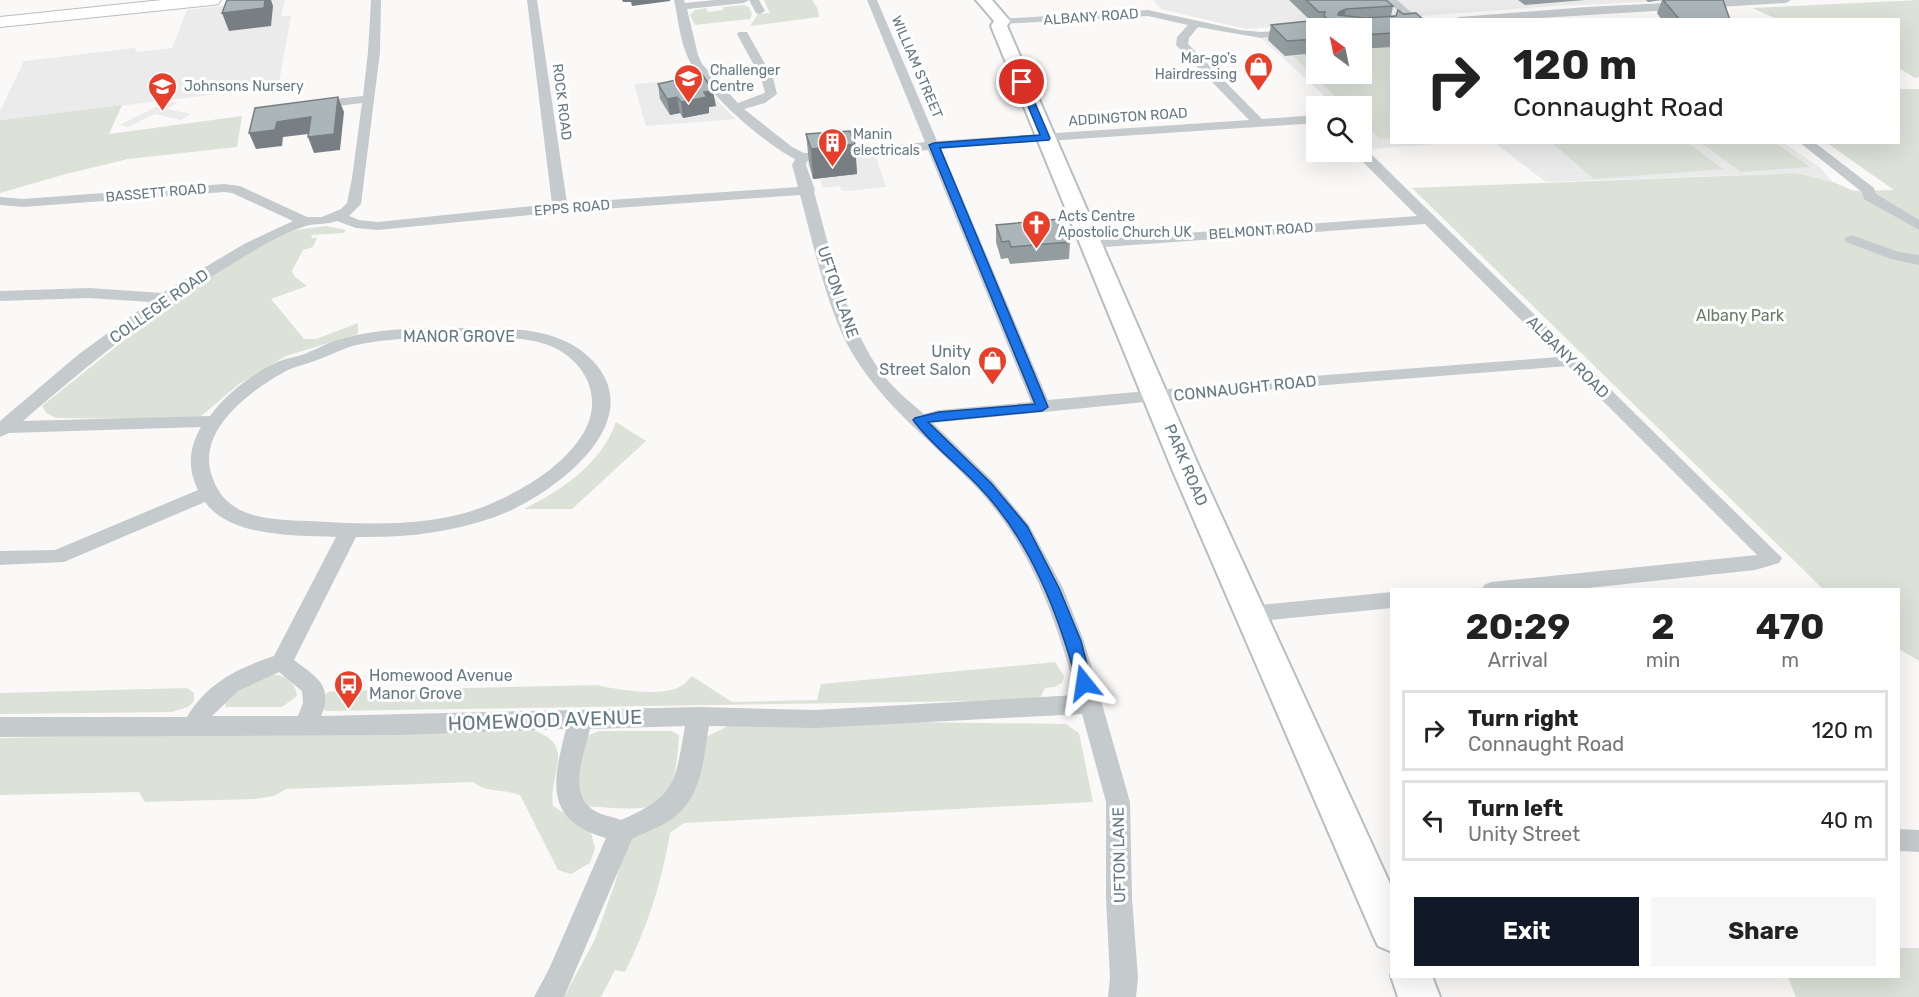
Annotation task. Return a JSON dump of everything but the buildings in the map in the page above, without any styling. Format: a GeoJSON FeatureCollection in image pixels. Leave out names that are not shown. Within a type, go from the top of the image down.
{"type":"FeatureCollection","features":[{"type":"Feature","properties":{"kind":"main road"},"geometry":{"type":"LineString","coordinates":[[0,21],[212,0]]}},
{"type":"Feature","properties":{"kind":"street"},"geometry":{"type":"LineString","coordinates":[[338,216],[354,204],[359,178],[374,52],[376,0]]}},
{"type":"Feature","properties":{"kind":"street","name":"ROCK ROAD"},"geometry":{"type":"LineString","coordinates":[[532,0],[560,208]]}},
{"type":"Feature","properties":{"kind":"street"},"geometry":{"type":"LineString","coordinates":[[744,0],[679,3],[692,55],[706,76],[735,108],[795,154]]}},
{"type":"Feature","properties":{"kind":"street"},"geometry":{"type":"LineString","coordinates":[[754,0],[760,11]]}},
{"type":"Feature","properties":{"kind":"street","name":"WILLIAM STREET"},"geometry":{"type":"LineString","coordinates":[[872,0],[1042,407]]}},
{"type":"Feature","properties":{"kind":"street","name":"PARK ROAD"},"geometry":{"type":"LineString","coordinates":[[984,0],[1002,21],[999,26],[1156,397],[1390,928]]}},
{"type":"Feature","properties":{"kind":"street"},"geometry":{"type":"LineString","coordinates":[[1391,0],[1412,18]]}},
{"type":"Feature","properties":{"kind":"street"},"geometry":{"type":"LineString","coordinates":[[1602,0],[1627,18]]}},
{"type":"Feature","properties":{"kind":"street"},"geometry":{"type":"LineString","coordinates":[[1485,18],[1615,8],[1786,0]]}},
{"type":"Feature","properties":{"kind":"street"},"geometry":{"type":"LineString","coordinates":[[1141,1],[1148,13]]}},
{"type":"Feature","properties":{"kind":"street","name":"ALBANY ROAD"},"geometry":{"type":"LineString","coordinates":[[1002,21],[1148,13],[1254,34],[1306,31]]}},
{"type":"Feature","properties":{"kind":"street"},"geometry":{"type":"LineString","coordinates":[[1196,23],[1182,37],[1182,45],[1258,122],[1306,120]]}},
{"type":"Feature","properties":{"kind":"street"},"geometry":{"type":"LineString","coordinates":[[735,108],[761,100],[771,94],[767,78],[743,34]]}},
{"type":"Feature","properties":{"kind":"street"},"geometry":{"type":"LineString","coordinates":[[301,107],[368,99]]}},
{"type":"Feature","properties":{"kind":"street","name":"ADDINGTON ROAD"},"geometry":{"type":"LineString","coordinates":[[795,154],[828,157],[934,145],[1258,122]]}},
{"type":"Feature","properties":{"kind":"street"},"geometry":{"type":"LineString","coordinates":[[1808,144],[1869,191],[1869,196],[1919,226]]}},
{"type":"Feature","properties":{"kind":"street","name":"UFTON LANE"},"geometry":{"type":"LineString","coordinates":[[795,154],[808,190],[820,240],[848,330],[883,386],[986,486],[1022,530],[1033,548],[1073,641],[1118,801],[1119,898],[1124,978],[1122,997]]}},
{"type":"Feature","properties":{"kind":"street","name":"ALBANY ROAD"},"geometry":{"type":"LineString","coordinates":[[1371,162],[1772,558],[1767,561],[1510,588]]}},
{"type":"Feature","properties":{"kind":"street","name":"BASSETT ROAD"},"geometry":{"type":"LineString","coordinates":[[0,201],[23,203],[224,188],[235,189],[305,221]]}},
{"type":"Feature","properties":{"kind":"street","name":"EPPS ROAD"},"geometry":{"type":"LineString","coordinates":[[338,216],[356,224],[378,226],[560,208],[808,190]]}},
{"type":"Feature","properties":{"kind":"street","name":"COLLEGE ROAD"},"geometry":{"type":"LineString","coordinates":[[3,429],[85,358],[165,298],[249,247],[305,221],[324,220],[338,216]]}},
{"type":"Feature","properties":{"kind":"street","name":"BELMONT ROAD"},"geometry":{"type":"LineString","coordinates":[[1091,243],[1431,219]]}},
{"type":"Feature","properties":{"kind":"street"},"geometry":{"type":"LineString","coordinates":[[1851,239],[1896,256],[1919,260]]}},
{"type":"Feature","properties":{"kind":"street"},"geometry":{"type":"LineString","coordinates":[[0,296],[89,293],[165,298]]}},
{"type":"Feature","properties":{"kind":"street","name":"MANOR GROVE"},"geometry":{"type":"LineString","coordinates":[[449,333],[519,335],[554,342],[568,349],[591,369],[603,389],[601,414],[592,435],[573,460],[509,503],[473,516],[432,526],[349,531],[281,527],[250,521],[224,510],[208,493],[198,472],[197,458],[202,440],[215,422],[254,384],[283,366],[331,347],[379,337],[449,333]]}},
{"type":"Feature","properties":{"kind":"street","name":"CONNAUGHT ROAD"},"geometry":{"type":"LineString","coordinates":[[919,420],[939,416],[1300,382],[1571,361]]}},
{"type":"Feature","properties":{"kind":"street"},"geometry":{"type":"LineString","coordinates":[[3,429],[215,422]]}},
{"type":"Feature","properties":{"kind":"street"},"geometry":{"type":"LineString","coordinates":[[0,558],[57,557],[208,493]]}},
{"type":"Feature","properties":{"kind":"street"},"geometry":{"type":"LineString","coordinates":[[193,727],[202,709],[214,696],[245,676],[282,662],[349,531]]}},
{"type":"Feature","properties":{"kind":"street"},"geometry":{"type":"LineString","coordinates":[[1250,614],[1390,600]]}},
{"type":"Feature","properties":{"kind":"street"},"geometry":{"type":"LineString","coordinates":[[282,662],[313,687],[315,703],[305,726]]}},
{"type":"Feature","properties":{"kind":"street","name":"HOMEWOOD AVENUE"},"geometry":{"type":"LineString","coordinates":[[0,727],[305,726],[699,716],[815,719],[1090,704]]}},
{"type":"Feature","properties":{"kind":"street"},"geometry":{"type":"LineString","coordinates":[[580,719],[565,790],[568,799],[572,807],[588,820],[622,831],[653,817],[676,801],[685,782],[699,716]]}},
{"type":"Feature","properties":{"kind":"street"},"geometry":{"type":"LineString","coordinates":[[548,997],[559,980],[622,831]]}},
{"type":"Feature","properties":{"kind":"street"},"geometry":{"type":"LineString","coordinates":[[1900,840],[1919,841]]}},
{"type":"Feature","properties":{"kind":"street"},"geometry":{"type":"LineString","coordinates":[[1412,978],[1419,997]]}},
{"type":"Feature","properties":{"kind":"shaded area"},"geometry":{"type":"Polygon","coordinates":[[[285,0],[281,16],[291,16],[278,87],[0,120],[0,111],[24,61],[135,48],[136,52],[172,48],[187,10],[285,0]]]}},
{"type":"Feature","properties":{"kind":"shaded area"},"geometry":{"type":"Polygon","coordinates":[[[1153,0],[1690,0],[1556,6],[1372,20],[1306,18],[1306,25],[1246,29],[1161,9],[1153,0]]]}},
{"type":"Feature","properties":{"kind":"shaded area"},"geometry":{"type":"Polygon","coordinates":[[[1390,29],[1390,144],[1434,144],[1372,149],[1372,96],[1325,96],[1312,84],[1372,84],[1372,30],[1390,29]]]}},
{"type":"Feature","properties":{"kind":"shaded area"},"geometry":{"type":"Polygon","coordinates":[[[1306,35],[1306,79],[1262,39],[1306,35]]]}},
{"type":"Feature","properties":{"kind":"shaded area"},"geometry":{"type":"Polygon","coordinates":[[[700,78],[721,105],[736,119],[646,126],[634,84],[700,78]]]}},
{"type":"Feature","properties":{"kind":"shaded area","name":"Johnsons Nursery"},"geometry":{"type":"Polygon","coordinates":[[[168,101],[177,103],[167,109],[191,114],[181,120],[155,114],[128,127],[119,125],[168,101]]]}},
{"type":"Feature","properties":{"kind":"shaded area"},"geometry":{"type":"Polygon","coordinates":[[[1496,144],[1785,144],[1819,167],[1833,182],[1796,173],[1546,182],[1496,144]]]}},
{"type":"Feature","properties":{"kind":"shaded area"},"geometry":{"type":"Polygon","coordinates":[[[875,154],[886,187],[847,191],[841,190],[840,186],[823,188],[820,179],[813,179],[807,162],[875,154]]]}},
{"type":"Feature","properties":{"kind":"green space"},"geometry":{"type":"Polygon","coordinates":[[[764,0],[812,0],[818,9],[819,17],[750,26],[758,14],[770,13],[764,0]]]}},
{"type":"Feature","properties":{"kind":"green space"},"geometry":{"type":"Polygon","coordinates":[[[1919,0],[1919,77],[1915,78],[1900,69],[1900,18],[1775,18],[1752,8],[1919,0]]]}},
{"type":"Feature","properties":{"kind":"green space"},"geometry":{"type":"Polygon","coordinates":[[[744,5],[749,7],[752,14],[750,19],[695,25],[690,15],[695,10],[706,8],[708,12],[723,10],[723,7],[744,5]]]}},
{"type":"Feature","properties":{"kind":"green space"},"geometry":{"type":"Polygon","coordinates":[[[1390,47],[1390,138],[1380,139],[1372,131],[1372,96],[1335,96],[1323,84],[1372,84],[1372,49],[1390,47]]]}},
{"type":"Feature","properties":{"kind":"green space"},"geometry":{"type":"Polygon","coordinates":[[[1306,55],[1306,68],[1293,56],[1306,55]]]}},
{"type":"Feature","properties":{"kind":"green space","name":"Albany Park"},"geometry":{"type":"Polygon","coordinates":[[[1900,89],[1919,89],[1919,661],[1900,650],[1900,588],[1822,588],[1412,188],[1796,173],[1833,182],[1854,191],[1894,190],[1828,144],[1900,144],[1900,89]]]}},
{"type":"Feature","properties":{"kind":"green space"},"geometry":{"type":"Polygon","coordinates":[[[122,105],[109,134],[242,116],[237,147],[128,159],[0,193],[0,120],[122,105]]]}},
{"type":"Feature","properties":{"kind":"green space"},"geometry":{"type":"Polygon","coordinates":[[[1553,144],[1689,144],[1723,169],[1594,179],[1553,144]]]}},
{"type":"Feature","properties":{"kind":"green space"},"geometry":{"type":"Polygon","coordinates":[[[1702,144],[1776,144],[1810,167],[1741,172],[1702,144]]]}},
{"type":"Feature","properties":{"kind":"green space"},"geometry":{"type":"Polygon","coordinates":[[[326,226],[346,230],[344,233],[312,235],[311,238],[317,238],[313,247],[303,250],[292,271],[294,276],[307,286],[271,299],[304,339],[316,339],[358,323],[358,334],[286,356],[239,384],[200,417],[56,418],[46,413],[42,406],[179,296],[278,235],[326,226]]]}},
{"type":"Feature","properties":{"kind":"green space"},"geometry":{"type":"Polygon","coordinates":[[[616,422],[646,441],[572,509],[524,509],[579,474],[601,451],[616,422]]]}},
{"type":"Feature","properties":{"kind":"green space"},"geometry":{"type":"Polygon","coordinates":[[[1055,662],[1064,676],[1062,683],[1045,688],[1039,700],[326,711],[319,707],[320,698],[328,692],[337,691],[597,685],[659,692],[679,687],[692,676],[732,702],[817,700],[821,684],[1055,662]]]}},
{"type":"Feature","properties":{"kind":"green space"},"geometry":{"type":"Polygon","coordinates":[[[271,674],[281,676],[292,683],[297,696],[282,707],[226,707],[225,697],[271,674]]]}},
{"type":"Feature","properties":{"kind":"green space"},"geometry":{"type":"Polygon","coordinates":[[[187,688],[194,693],[194,701],[188,707],[172,712],[0,714],[0,693],[187,688]]]}},
{"type":"Feature","properties":{"kind":"green space"},"geometry":{"type":"Polygon","coordinates":[[[907,722],[1066,724],[1079,733],[1093,802],[684,823],[670,833],[653,904],[625,972],[615,970],[601,997],[564,997],[595,939],[626,845],[653,818],[698,745],[708,736],[728,726],[907,722]]]}},
{"type":"Feature","properties":{"kind":"green space"},"geometry":{"type":"Polygon","coordinates":[[[530,729],[545,735],[554,743],[557,751],[553,806],[590,829],[595,848],[590,863],[571,874],[558,870],[520,795],[484,788],[473,782],[286,789],[274,796],[255,799],[145,802],[139,792],[0,795],[0,738],[530,729]]]}},
{"type":"Feature","properties":{"kind":"green space"},"geometry":{"type":"Polygon","coordinates":[[[599,731],[671,731],[679,735],[677,762],[666,795],[657,803],[645,807],[629,809],[584,806],[577,799],[578,774],[584,737],[599,731]]]}},
{"type":"Feature","properties":{"kind":"green space"},"geometry":{"type":"Polygon","coordinates":[[[1900,948],[1919,948],[1919,997],[1796,997],[1788,978],[1900,978],[1900,948]]]}},
{"type":"Feature","properties":{"kind":"place","name":"Mar-go's Hairdressing"},"geometry":{"type":"Point","coordinates":[1258,92]}},
{"type":"Feature","properties":{"kind":"place","name":"Challenger Centre"},"geometry":{"type":"Point","coordinates":[689,104]}},
{"type":"Feature","properties":{"kind":"place","name":"Johnsons Nursery"},"geometry":{"type":"Point","coordinates":[163,112]}},
{"type":"Feature","properties":{"kind":"place","name":"Manin electricals"},"geometry":{"type":"Point","coordinates":[832,168]}},
{"type":"Feature","properties":{"kind":"place","name":"Acts Centre Apostolic Church UK"},"geometry":{"type":"Point","coordinates":[1037,250]}},
{"type":"Feature","properties":{"kind":"place","name":"Unity Street Salon"},"geometry":{"type":"Point","coordinates":[992,386]}},
{"type":"Feature","properties":{"kind":"place","name":"Homewood Avenue Manor Grove"},"geometry":{"type":"Point","coordinates":[348,710]}},
{"type":"Feature","properties":{"kind":"route"},"geometry":{"type":"LineString","coordinates":[[1022,82],[1046,138],[934,145],[1042,407],[939,416],[919,420],[986,486],[1022,530],[1052,588],[1073,641],[1084,683]]}}]}
